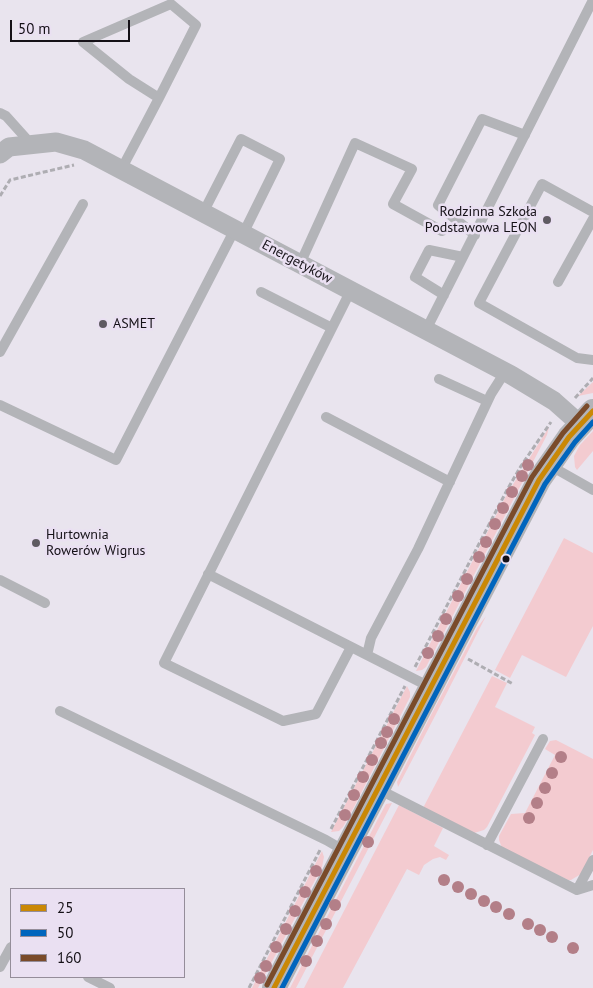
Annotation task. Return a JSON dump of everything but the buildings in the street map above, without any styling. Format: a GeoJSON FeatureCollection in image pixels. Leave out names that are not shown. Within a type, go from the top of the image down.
{"type":"FeatureCollection","features":[{"type":"Feature","properties":{"kind":"street","name":"Energetyków"},"geometry":{"type":"LineString","coordinates":[[0,154],[9,147],[56,142],[84,150],[505,372],[587,418]]}},
{"type":"Feature","properties":{"kind":"street"},"geometry":{"type":"LineString","coordinates":[[274,988],[520,514],[548,465],[569,437],[587,418]]}},
{"type":"Feature","properties":{"kind":"lane"},"geometry":{"type":"LineString","coordinates":[[426,330],[593,0]]}},
{"type":"Feature","properties":{"kind":"lane"},"geometry":{"type":"LineString","coordinates":[[121,170],[159,98],[196,25],[171,4],[83,42],[128,79],[159,98]]}},
{"type":"Feature","properties":{"kind":"lane"},"geometry":{"type":"LineString","coordinates":[[0,113],[6,116],[32,145]]}},
{"type":"Feature","properties":{"kind":"lane"},"geometry":{"type":"LineString","coordinates":[[475,234],[438,205],[482,120],[525,135]]}},
{"type":"Feature","properties":{"kind":"lane"},"geometry":{"type":"LineString","coordinates":[[0,405],[116,460],[280,159],[241,140],[203,213]]}},
{"type":"Feature","properties":{"kind":"lane"},"geometry":{"type":"LineString","coordinates":[[300,264],[355,144],[412,169],[393,204],[442,231]]}},
{"type":"Feature","properties":{"kind":"lane"},"geometry":{"type":"LineString","coordinates":[[593,212],[542,184],[479,303],[577,358],[593,360]]}},
{"type":"Feature","properties":{"kind":"lane"},"geometry":{"type":"LineString","coordinates":[[0,352],[83,204]]}},
{"type":"Feature","properties":{"kind":"lane"},"geometry":{"type":"LineString","coordinates":[[558,282],[593,219]]}},
{"type":"Feature","properties":{"kind":"lane"},"geometry":{"type":"LineString","coordinates":[[444,295],[415,277],[429,250],[463,257]]}},
{"type":"Feature","properties":{"kind":"lane"},"geometry":{"type":"LineString","coordinates":[[351,290],[164,663],[283,721],[316,714],[351,647]]}},
{"type":"Feature","properties":{"kind":"lane"},"geometry":{"type":"LineString","coordinates":[[261,292],[332,328]]}},
{"type":"Feature","properties":{"kind":"lane"},"geometry":{"type":"LineString","coordinates":[[367,655],[371,638],[418,549],[487,401],[505,372]]}},
{"type":"Feature","properties":{"kind":"lane"},"geometry":{"type":"LineString","coordinates":[[439,380],[487,401]]}},
{"type":"Feature","properties":{"kind":"lane"},"geometry":{"type":"LineString","coordinates":[[326,417],[450,482]]}},
{"type":"Feature","properties":{"kind":"lane"},"geometry":{"type":"LineString","coordinates":[[548,465],[593,490]]}},
{"type":"Feature","properties":{"kind":"lane"},"geometry":{"type":"LineString","coordinates":[[208,574],[430,688]]}},
{"type":"Feature","properties":{"kind":"lane"},"geometry":{"type":"LineString","coordinates":[[0,580],[45,603]]}},
{"type":"Feature","properties":{"kind":"lane"},"geometry":{"type":"LineString","coordinates":[[60,712],[326,840],[345,851]]}},
{"type":"Feature","properties":{"kind":"lane"},"geometry":{"type":"LineString","coordinates":[[487,845],[543,739]]}},
{"type":"Feature","properties":{"kind":"lane"},"geometry":{"type":"LineString","coordinates":[[377,788],[577,890],[593,885]]}},
{"type":"Feature","properties":{"kind":"lane"},"geometry":{"type":"LineString","coordinates":[[577,890],[593,860]]}},
{"type":"Feature","properties":{"kind":"lane"},"geometry":{"type":"LineString","coordinates":[[0,967],[10,949]]}},
{"type":"Feature","properties":{"kind":"lane"},"geometry":{"type":"LineString","coordinates":[[90,978],[110,988]]}},
{"type":"Feature","properties":{"kind":"path"},"geometry":{"type":"LineString","coordinates":[[0,196],[10,180],[75,165]]}},
{"type":"Feature","properties":{"kind":"path"},"geometry":{"type":"LineString","coordinates":[[468,659],[513,684]]}},
{"type":"Feature","properties":{"kind":"shaded area"},"geometry":{"type":"Polygon","coordinates":[[[593,382],[593,393],[578,396],[593,382]]]}},
{"type":"Feature","properties":{"kind":"shaded area"},"geometry":{"type":"Polygon","coordinates":[[[549,427],[547,435],[426,667],[416,671],[507,494],[549,427]]]}},
{"type":"Feature","properties":{"kind":"shaded area"},"geometry":{"type":"Polygon","coordinates":[[[593,431],[593,451],[577,470],[574,456],[580,445],[593,431]]]}},
{"type":"Feature","properties":{"kind":"shaded area"},"geometry":{"type":"Polygon","coordinates":[[[564,538],[593,553],[593,626],[566,677],[522,655],[510,678],[495,670],[564,538]]]}},
{"type":"Feature","properties":{"kind":"shaded area"},"geometry":{"type":"Polygon","coordinates":[[[486,616],[398,787],[397,782],[431,715],[477,628],[486,616]]]}},
{"type":"Feature","properties":{"kind":"shaded area"},"geometry":{"type":"Polygon","coordinates":[[[492,676],[507,683],[495,707],[535,727],[532,733],[535,735],[487,827],[474,833],[423,808],[492,676]]]}},
{"type":"Feature","properties":{"kind":"shaded area"},"geometry":{"type":"Polygon","coordinates":[[[407,686],[410,697],[354,807],[343,827],[339,831],[331,832],[407,686]]]}},
{"type":"Feature","properties":{"kind":"shaded area"},"geometry":{"type":"Polygon","coordinates":[[[556,740],[593,759],[593,850],[581,874],[571,880],[502,848],[499,840],[499,836],[511,814],[525,813],[555,755],[545,749],[550,741],[556,740]]]}},
{"type":"Feature","properties":{"kind":"shaded area"},"geometry":{"type":"Polygon","coordinates":[[[392,803],[296,988],[290,988],[386,804],[392,803]]]}},
{"type":"Feature","properties":{"kind":"shaded area"},"geometry":{"type":"Polygon","coordinates":[[[399,805],[443,828],[434,846],[449,855],[446,860],[440,857],[424,865],[419,875],[407,869],[343,988],[304,988],[399,805]]]}},
{"type":"Feature","properties":{"kind":"shaded area"},"geometry":{"type":"Polygon","coordinates":[[[322,851],[324,857],[322,867],[258,988],[252,988],[322,851]]]}},
{"type":"Feature","properties":{"kind":"transit line","name":"160"},"geometry":{"type":"LineString","coordinates":[[267,985],[532,477],[563,433],[587,406]]}},
{"type":"Feature","properties":{"kind":"transit line","name":"25"},"geometry":{"type":"LineString","coordinates":[[274,988],[539,480],[569,437],[593,411]]}},
{"type":"Feature","properties":{"kind":"transit line","name":"50"},"geometry":{"type":"LineString","coordinates":[[282,988],[545,484],[575,442],[593,422]]}},
{"type":"Feature","properties":{"kind":"place","name":"Rodzinna Szkoła Podstawowa LEON"},"geometry":{"type":"Point","coordinates":[547,220]}},
{"type":"Feature","properties":{"kind":"place","name":"ASMET"},"geometry":{"type":"Point","coordinates":[103,324]}},
{"type":"Feature","properties":{"kind":"place","name":"Hurtownia Rowerów Wigrus"},"geometry":{"type":"Point","coordinates":[36,543]}}]}
